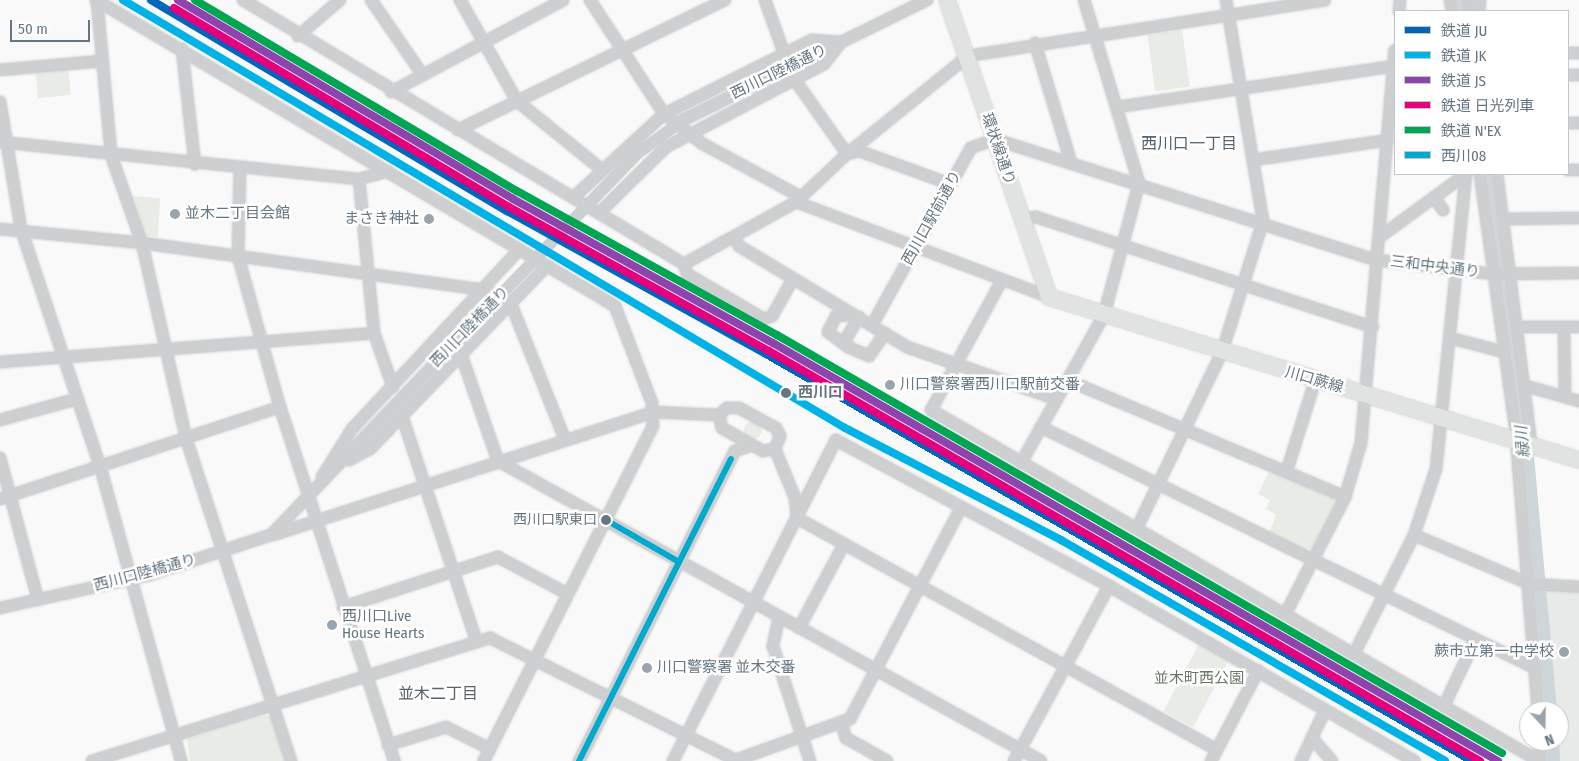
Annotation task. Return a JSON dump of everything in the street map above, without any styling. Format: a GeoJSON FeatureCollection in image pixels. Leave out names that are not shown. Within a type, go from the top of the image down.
{"type":"FeatureCollection","features":[{"type":"Feature","properties":{"kind":"main road","name":"環状線通り"},"geometry":{"type":"LineString","coordinates":[[947,0],[968,56],[994,139],[1049,297]]}},
{"type":"Feature","properties":{"kind":"main road","name":"川口蕨線"},"geometry":{"type":"LineString","coordinates":[[1049,297],[1315,382],[1579,460]]}},
{"type":"Feature","properties":{"kind":"street"},"geometry":{"type":"LineString","coordinates":[[97,0],[388,171],[517,252],[614,306],[654,412],[653,426],[484,761]]}},
{"type":"Feature","properties":{"kind":"street"},"geometry":{"type":"LineString","coordinates":[[97,0],[111,156],[142,243],[186,438],[291,761]]}},
{"type":"Feature","properties":{"kind":"street"},"geometry":{"type":"LineString","coordinates":[[243,0],[298,36],[391,92],[600,212],[684,264],[687,274],[764,319],[772,316],[793,279]]}},
{"type":"Feature","properties":{"kind":"street"},"geometry":{"type":"LineString","coordinates":[[298,36],[322,5],[340,0]]}},
{"type":"Feature","properties":{"kind":"street"},"geometry":{"type":"LineString","coordinates":[[371,0],[422,74]]}},
{"type":"Feature","properties":{"kind":"street"},"geometry":{"type":"LineString","coordinates":[[460,0],[516,101],[601,169]]}},
{"type":"Feature","properties":{"kind":"street"},"geometry":{"type":"LineString","coordinates":[[391,92],[563,0]]}},
{"type":"Feature","properties":{"kind":"street"},"geometry":{"type":"LineString","coordinates":[[590,0],[664,114],[688,133],[799,200],[915,248],[1049,297]]}},
{"type":"Feature","properties":{"kind":"street"},"geometry":{"type":"LineString","coordinates":[[458,130],[724,0]]}},
{"type":"Feature","properties":{"kind":"street"},"geometry":{"type":"LineString","coordinates":[[765,0],[784,53]]}},
{"type":"Feature","properties":{"kind":"street","name":"西川口陸橋通り"},"geometry":{"type":"LineString","coordinates":[[0,608],[129,580],[271,535],[631,160],[684,120],[927,0]]}},
{"type":"Feature","properties":{"kind":"street"},"geometry":{"type":"LineString","coordinates":[[1021,463],[1104,315],[1138,183],[1084,0]]}},
{"type":"Feature","properties":{"kind":"street"},"geometry":{"type":"LineString","coordinates":[[1137,528],[1222,352],[1263,221],[1226,0]]}},
{"type":"Feature","properties":{"kind":"street"},"geometry":{"type":"LineString","coordinates":[[684,264],[799,200],[846,154],[968,56],[1035,43],[1325,0]]}},
{"type":"Feature","properties":{"kind":"street"},"geometry":{"type":"LineString","coordinates":[[574,197],[601,169],[664,114],[812,40],[841,42]]}},
{"type":"Feature","properties":{"kind":"street"},"geometry":{"type":"LineString","coordinates":[[600,212],[642,167],[688,133],[824,64],[841,42]]}},
{"type":"Feature","properties":{"kind":"street"},"geometry":{"type":"LineString","coordinates":[[1035,43],[1070,159]]}},
{"type":"Feature","properties":{"kind":"street"},"geometry":{"type":"LineString","coordinates":[[182,49],[194,164]]}},
{"type":"Feature","properties":{"kind":"street"},"geometry":{"type":"LineString","coordinates":[[0,70],[102,61]]}},
{"type":"Feature","properties":{"kind":"street"},"geometry":{"type":"LineString","coordinates":[[1117,107],[1394,66],[1381,236],[1376,260],[1361,443],[1345,497],[1286,613]]}},
{"type":"Feature","properties":{"kind":"street"},"geometry":{"type":"LineString","coordinates":[[795,80],[846,154]]}},
{"type":"Feature","properties":{"kind":"street"},"geometry":{"type":"LineString","coordinates":[[0,102],[3,142],[21,229],[100,466],[129,580],[181,761]]}},
{"type":"Feature","properties":{"kind":"street","name":"三和中央通り"},"geometry":{"type":"LineString","coordinates":[[994,139],[1070,159],[1138,183],[1263,221],[1376,260],[1494,274],[1511,273]]}},
{"type":"Feature","properties":{"kind":"street","name":"西川口駅前通り"},"geometry":{"type":"LineString","coordinates":[[872,325],[971,148],[994,139]]}},
{"type":"Feature","properties":{"kind":"street"},"geometry":{"type":"LineString","coordinates":[[1252,160],[1388,140]]}},
{"type":"Feature","properties":{"kind":"street"},"geometry":{"type":"LineString","coordinates":[[3,142],[111,156],[359,180],[388,171]]}},
{"type":"Feature","properties":{"kind":"street"},"geometry":{"type":"LineString","coordinates":[[846,154],[859,152],[950,184]]}},
{"type":"Feature","properties":{"kind":"street"},"geometry":{"type":"LineString","coordinates":[[240,168],[238,256],[280,407],[394,761]]}},
{"type":"Feature","properties":{"kind":"street"},"geometry":{"type":"LineString","coordinates":[[1386,178],[1394,170]]}},
{"type":"Feature","properties":{"kind":"street"},"geometry":{"type":"LineString","coordinates":[[1381,236],[1465,175]]}},
{"type":"Feature","properties":{"kind":"street"},"geometry":{"type":"LineString","coordinates":[[1354,654],[1414,535],[1436,469],[1443,419],[1466,175]]}},
{"type":"Feature","properties":{"kind":"street"},"geometry":{"type":"LineString","coordinates":[[1480,175],[1504,352],[1522,442]]}},
{"type":"Feature","properties":{"kind":"street"},"geometry":{"type":"LineString","coordinates":[[1497,175],[1526,386],[1522,442],[1538,701]]}},
{"type":"Feature","properties":{"kind":"street"},"geometry":{"type":"LineString","coordinates":[[359,180],[374,334],[393,387]]}},
{"type":"Feature","properties":{"kind":"street"},"geometry":{"type":"LineString","coordinates":[[1434,197],[1443,210]]}},
{"type":"Feature","properties":{"kind":"street"},"geometry":{"type":"LineString","coordinates":[[1022,220],[1036,217],[1372,327]]}},
{"type":"Feature","properties":{"kind":"street"},"geometry":{"type":"LineString","coordinates":[[1504,220],[1579,218]]}},
{"type":"Feature","properties":{"kind":"street"},"geometry":{"type":"LineString","coordinates":[[0,229],[21,229],[142,243],[486,290],[511,304],[565,440]]}},
{"type":"Feature","properties":{"kind":"street"},"geometry":{"type":"LineString","coordinates":[[734,237],[739,246],[902,344],[955,365],[1056,399]]}},
{"type":"Feature","properties":{"kind":"street"},"geometry":{"type":"LineString","coordinates":[[320,483],[326,464],[352,429],[486,290],[517,252]]}},
{"type":"Feature","properties":{"kind":"street"},"geometry":{"type":"LineString","coordinates":[[320,483],[356,453],[370,448],[462,357],[546,267]]}},
{"type":"Feature","properties":{"kind":"street"},"geometry":{"type":"LineString","coordinates":[[1511,273],[1579,272]]}},
{"type":"Feature","properties":{"kind":"street"},"geometry":{"type":"LineString","coordinates":[[1002,280],[931,410],[1286,613],[1539,761]]}},
{"type":"Feature","properties":{"kind":"street"},"geometry":{"type":"LineString","coordinates":[[857,316],[838,315],[829,328],[831,337],[869,356],[885,333]]}},
{"type":"Feature","properties":{"kind":"street"},"geometry":{"type":"LineString","coordinates":[[848,347],[846,338],[857,316]]}},
{"type":"Feature","properties":{"kind":"street"},"geometry":{"type":"LineString","coordinates":[[1518,327],[1579,327]]}},
{"type":"Feature","properties":{"kind":"street"},"geometry":{"type":"LineString","coordinates":[[1564,327],[1565,397]]}},
{"type":"Feature","properties":{"kind":"street"},"geometry":{"type":"LineString","coordinates":[[0,362],[62,354],[165,346],[374,334]]}},
{"type":"Feature","properties":{"kind":"street"},"geometry":{"type":"LineString","coordinates":[[1450,338],[1504,352]]}},
{"type":"Feature","properties":{"kind":"street"},"geometry":{"type":"LineString","coordinates":[[462,357],[498,461],[877,671],[1017,755],[1041,761]]}},
{"type":"Feature","properties":{"kind":"street"},"geometry":{"type":"LineString","coordinates":[[1067,380],[1287,470],[1345,497]]}},
{"type":"Feature","properties":{"kind":"street"},"geometry":{"type":"LineString","coordinates":[[1287,470],[1315,382]]}},
{"type":"Feature","properties":{"kind":"street"},"geometry":{"type":"LineString","coordinates":[[1526,386],[1579,401]]}},
{"type":"Feature","properties":{"kind":"street"},"geometry":{"type":"LineString","coordinates":[[0,420],[77,399]]}},
{"type":"Feature","properties":{"kind":"street"},"geometry":{"type":"LineString","coordinates":[[5,497],[280,407]]}},
{"type":"Feature","properties":{"kind":"street"},"geometry":{"type":"LineString","coordinates":[[727,408],[740,408],[776,428],[780,436],[774,449],[767,452],[731,434],[718,422],[719,415],[727,408]]}},
{"type":"Feature","properties":{"kind":"street"},"geometry":{"type":"LineString","coordinates":[[271,535],[654,412],[719,415]]}},
{"type":"Feature","properties":{"kind":"street"},"geometry":{"type":"LineString","coordinates":[[402,416],[476,640]]}},
{"type":"Feature","properties":{"kind":"street"},"geometry":{"type":"LineString","coordinates":[[1040,427],[1313,562],[1537,669]]}},
{"type":"Feature","properties":{"kind":"street"},"geometry":{"type":"LineString","coordinates":[[579,761],[733,455],[731,434]]}},
{"type":"Feature","properties":{"kind":"street"},"geometry":{"type":"LineString","coordinates":[[673,761],[752,602],[836,440],[1109,586],[1414,761]]}},
{"type":"Feature","properties":{"kind":"street"},"geometry":{"type":"LineString","coordinates":[[733,455],[752,445]]}},
{"type":"Feature","properties":{"kind":"street"},"geometry":{"type":"LineString","coordinates":[[774,449],[795,498],[797,518]]}},
{"type":"Feature","properties":{"kind":"street"},"geometry":{"type":"LineString","coordinates":[[0,458],[5,497],[38,600]]}},
{"type":"Feature","properties":{"kind":"street"},"geometry":{"type":"LineString","coordinates":[[92,761],[175,737],[476,640],[490,638],[686,736],[716,756],[736,760],[842,726],[877,671],[961,508]]}},
{"type":"Feature","properties":{"kind":"street"},"geometry":{"type":"LineString","coordinates":[[797,518],[1066,665],[1214,755],[1258,671]]}},
{"type":"Feature","properties":{"kind":"street"},"geometry":{"type":"LineString","coordinates":[[1414,535],[1530,584],[1579,587]]}},
{"type":"Feature","properties":{"kind":"street"},"geometry":{"type":"LineString","coordinates":[[799,628],[844,544]]}},
{"type":"Feature","properties":{"kind":"street"},"geometry":{"type":"LineString","coordinates":[[344,607],[498,557],[568,594]]}},
{"type":"Feature","properties":{"kind":"street"},"geometry":{"type":"LineString","coordinates":[[1017,755],[1109,586]]}},
{"type":"Feature","properties":{"kind":"street"},"geometry":{"type":"LineString","coordinates":[[779,617],[773,646],[810,761]]}},
{"type":"Feature","properties":{"kind":"street"},"geometry":{"type":"LineString","coordinates":[[1444,706],[1475,640]]}},
{"type":"Feature","properties":{"kind":"street"},"geometry":{"type":"LineString","coordinates":[[1301,761],[1325,710]]}},
{"type":"Feature","properties":{"kind":"street"},"geometry":{"type":"LineString","coordinates":[[842,726],[846,738],[887,761]]}},
{"type":"Feature","properties":{"kind":"street"},"geometry":{"type":"LineString","coordinates":[[388,745],[446,727],[490,749]]}},
{"type":"Feature","properties":{"kind":"street"},"geometry":{"type":"LineString","coordinates":[[1312,738],[1332,761]]}},
{"type":"Feature","properties":{"kind":"shaded area","name":"蕨市立第一中学校"},"geometry":{"type":"Polygon","coordinates":[[[1544,590],[1579,594],[1579,761],[1556,761],[1557,751],[1569,751],[1569,701],[1552,701],[1544,590]]]}},
{"type":"Feature","properties":{"kind":"green space"},"geometry":{"type":"Polygon","coordinates":[[[1182,30],[1190,86],[1155,91],[1147,35],[1182,30]]]}},
{"type":"Feature","properties":{"kind":"green space"},"geometry":{"type":"Polygon","coordinates":[[[68,67],[71,95],[38,98],[35,70],[68,67]]]}},
{"type":"Feature","properties":{"kind":"green space"},"geometry":{"type":"Polygon","coordinates":[[[133,196],[160,198],[158,237],[146,236],[133,196]]]}},
{"type":"Feature","properties":{"kind":"green space"},"geometry":{"type":"Polygon","coordinates":[[[749,421],[757,421],[762,426],[760,437],[749,439],[744,434],[744,426],[749,421]]]}},
{"type":"Feature","properties":{"kind":"green space"},"geometry":{"type":"Polygon","coordinates":[[[1270,470],[1334,495],[1337,502],[1313,548],[1306,550],[1269,533],[1276,515],[1266,509],[1270,500],[1258,494],[1270,470]]]}},
{"type":"Feature","properties":{"kind":"green space","name":"並木町西公園"},"geometry":{"type":"Polygon","coordinates":[[[1199,644],[1229,660],[1193,727],[1163,711],[1199,644]]]}},
{"type":"Feature","properties":{"kind":"green space"},"geometry":{"type":"Polygon","coordinates":[[[265,715],[271,718],[284,761],[190,761],[187,739],[265,715]]]}},
{"type":"Feature","properties":{"kind":"waterway","name":"緑川"},"geometry":{"type":"LineString","coordinates":[[1460,0],[1462,10]]}},
{"type":"Feature","properties":{"kind":"waterway","name":"緑川"},"geometry":{"type":"LineString","coordinates":[[1488,175],[1521,423],[1546,701]]}},
{"type":"Feature","properties":{"kind":"waterway","name":"緑川"},"geometry":{"type":"LineString","coordinates":[[1550,751],[1550,761]]}},
{"type":"Feature","properties":{"kind":"rail line","name":"JK"},"geometry":{"type":"LineString","coordinates":[[123,0],[845,428],[1061,540],[1445,761]]}},
{"type":"Feature","properties":{"kind":"rail line","name":"JU"},"geometry":{"type":"LineString","coordinates":[[151,0],[507,211],[766,354],[1472,761]]}},
{"type":"Feature","properties":{"kind":"rail line","name":"JS"},"geometry":{"type":"LineString","coordinates":[[178,0],[513,199],[773,343],[1498,761]]}},
{"type":"Feature","properties":{"kind":"rail line","name":"N'EX"},"geometry":{"type":"LineString","coordinates":[[195,0],[517,191],[777,335],[1502,753]]}},
{"type":"Feature","properties":{"kind":"rail line","name":"日光列車"},"geometry":{"type":"LineString","coordinates":[[174,8],[509,207],[769,351],[1480,761]]}},
{"type":"Feature","properties":{"kind":"transit line","name":"西川08"},"geometry":{"type":"LineString","coordinates":[[579,761],[731,459]]}},
{"type":"Feature","properties":{"kind":"transit line","name":"西川08"},"geometry":{"type":"LineString","coordinates":[[606,520],[679,562]]}},
{"type":"Feature","properties":{"kind":"place","name":"並木二丁目会館"},"geometry":{"type":"Point","coordinates":[175,214]}},
{"type":"Feature","properties":{"kind":"place","name":"まさき神社"},"geometry":{"type":"Point","coordinates":[429,219]}},
{"type":"Feature","properties":{"kind":"place","name":"川口警察署西川口駅前交番"},"geometry":{"type":"Point","coordinates":[890,385]}},
{"type":"Feature","properties":{"kind":"place","name":"西川口"},"geometry":{"type":"Point","coordinates":[786,393]}},
{"type":"Feature","properties":{"kind":"place","name":"西川口駅東口"},"geometry":{"type":"Point","coordinates":[606,520]}},
{"type":"Feature","properties":{"kind":"place","name":"西川口Live House Hearts"},"geometry":{"type":"Point","coordinates":[332,625]}},
{"type":"Feature","properties":{"kind":"place","name":"蕨市立第一中学校"},"geometry":{"type":"Point","coordinates":[1564,652]}},
{"type":"Feature","properties":{"kind":"place","name":"川口警察署 並木交番"},"geometry":{"type":"Point","coordinates":[647,668]}},
{"type":"Feature","properties":{"kind":"district","name":"西川口一丁目"},"geometry":{"type":"Point","coordinates":[1189,144]}},
{"type":"Feature","properties":{"kind":"district","name":"並木二丁目"},"geometry":{"type":"Point","coordinates":[438,694]}}]}
